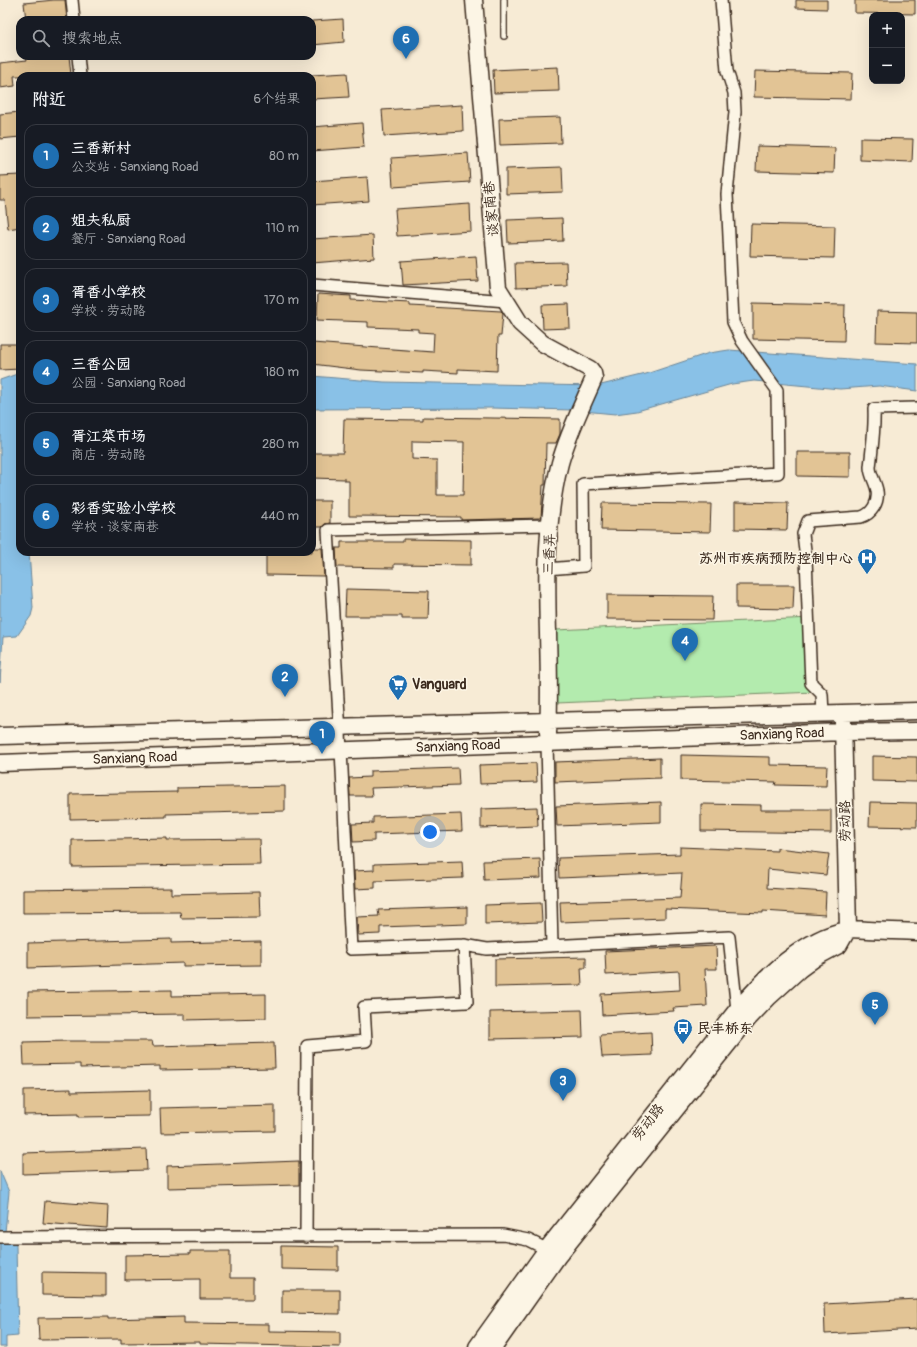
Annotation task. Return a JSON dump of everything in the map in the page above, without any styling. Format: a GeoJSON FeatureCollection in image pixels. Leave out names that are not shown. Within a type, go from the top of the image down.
{"type":"FeatureCollection","features":[{"type":"Feature","properties":{"kind":"main road","name":"谈家南巷"},"geometry":{"type":"LineString","coordinates":[[474,0],[498,288],[520,323],[542,343],[590,369],[593,376]]}},
{"type":"Feature","properties":{"kind":"main road","name":"三香弄"},"geometry":{"type":"LineString","coordinates":[[547,743],[548,569],[552,508],[561,463],[593,376]]}},
{"type":"Feature","properties":{"kind":"main road","name":"Sanxiang Road"},"geometry":{"type":"LineString","coordinates":[[2,736],[917,712]]}},
{"type":"Feature","properties":{"kind":"main road","name":"劳动路"},"geometry":{"type":"LineString","coordinates":[[494,1347],[552,1252],[748,1019],[769,997],[800,969],[815,958],[839,945],[848,929],[842,713]]}},
{"type":"Feature","properties":{"kind":"main road","name":"Sanxiang Road"},"geometry":{"type":"LineString","coordinates":[[0,763],[843,732],[917,731]]}},
{"type":"Feature","properties":{"kind":"main road","name":"劳动路"},"geometry":{"type":"LineString","coordinates":[[476,1347],[552,1252],[737,1010],[773,973],[800,952],[827,936],[848,929],[917,932]]}},
{"type":"Feature","properties":{"kind":"street"},"geometry":{"type":"LineString","coordinates":[[72,0],[74,16]]}},
{"type":"Feature","properties":{"kind":"street"},"geometry":{"type":"LineString","coordinates":[[548,569],[584,566],[583,484],[778,473],[777,390],[742,340],[734,322],[727,194],[735,112],[734,93],[727,71],[721,0]]}},
{"type":"Feature","properties":{"kind":"street"},"geometry":{"type":"LineString","coordinates":[[78,60],[80,72]]}},
{"type":"Feature","properties":{"kind":"street"},"geometry":{"type":"LineString","coordinates":[[316,285],[506,301]]}},
{"type":"Feature","properties":{"kind":"street"},"geometry":{"type":"LineString","coordinates":[[823,714],[822,694],[811,683],[806,558],[803,534],[805,526],[808,521],[861,517],[867,515],[874,508],[877,498],[877,490],[870,470],[873,446],[874,409],[917,408]]}},
{"type":"Feature","properties":{"kind":"street"},"geometry":{"type":"LineString","coordinates":[[550,525],[328,530],[351,949],[464,945],[487,949],[729,937],[737,1010]]}},
{"type":"Feature","properties":{"kind":"street"},"geometry":{"type":"LineString","coordinates":[[547,743],[552,946]]}},
{"type":"Feature","properties":{"kind":"street"},"geometry":{"type":"LineString","coordinates":[[306,1237],[307,1046],[366,1041],[364,1007],[467,1002],[464,945]]}},
{"type":"Feature","properties":{"kind":"street"},"geometry":{"type":"LineString","coordinates":[[0,1237],[306,1237],[503,1235],[528,1240],[552,1252]]}},
{"type":"Feature","properties":{"kind":"lane"},"geometry":{"type":"LineString","coordinates":[[504,0],[504,36]]}},
{"type":"Feature","properties":{"kind":"green space"},"geometry":{"type":"Polygon","coordinates":[[[811,618],[815,692],[557,703],[556,630],[811,618]]]}},
{"type":"Feature","properties":{"kind":"water"},"geometry":{"type":"Polygon","coordinates":[[[729,350],[917,364],[917,391],[879,386],[840,389],[754,381],[732,384],[637,411],[615,414],[573,410],[491,408],[316,409],[316,376],[384,382],[597,386],[646,374],[709,353],[729,350]]]}},
{"type":"Feature","properties":{"kind":"water"},"geometry":{"type":"Polygon","coordinates":[[[16,374],[16,556],[29,556],[33,608],[31,616],[17,636],[3,637],[0,682],[0,380],[16,374]]]}},
{"type":"Feature","properties":{"kind":"water"},"geometry":{"type":"Polygon","coordinates":[[[0,1171],[9,1192],[5,1232],[15,1232],[16,1246],[18,1336],[6,1337],[6,1347],[0,1347],[0,1171]]]}},
{"type":"Feature","properties":{"kind":"building"},"geometry":{"type":"Polygon","coordinates":[[[65,0],[67,16],[26,16],[24,3],[65,0]]]}},
{"type":"Feature","properties":{"kind":"building"},"geometry":{"type":"Polygon","coordinates":[[[796,0],[827,0],[827,9],[796,8],[796,0]]]}},
{"type":"Feature","properties":{"kind":"building"},"geometry":{"type":"Polygon","coordinates":[[[855,0],[915,0],[915,14],[905,14],[905,12],[855,13],[855,0]]]}},
{"type":"Feature","properties":{"kind":"building"},"geometry":{"type":"Polygon","coordinates":[[[343,19],[344,42],[316,45],[316,21],[343,19]]]}},
{"type":"Feature","properties":{"kind":"building"},"geometry":{"type":"Polygon","coordinates":[[[27,60],[69,60],[71,72],[16,72],[16,76],[14,76],[15,86],[0,88],[0,63],[27,60]]]}},
{"type":"Feature","properties":{"kind":"building"},"geometry":{"type":"Polygon","coordinates":[[[558,67],[559,91],[494,93],[493,70],[558,67]]]}},
{"type":"Feature","properties":{"kind":"building"},"geometry":{"type":"Polygon","coordinates":[[[755,71],[852,73],[851,99],[754,97],[755,71]]]}},
{"type":"Feature","properties":{"kind":"building"},"geometry":{"type":"Polygon","coordinates":[[[347,73],[349,97],[316,99],[316,75],[347,73]]]}},
{"type":"Feature","properties":{"kind":"building"},"geometry":{"type":"Polygon","coordinates":[[[462,105],[463,131],[384,136],[382,110],[462,105]]]}},
{"type":"Feature","properties":{"kind":"building"},"geometry":{"type":"Polygon","coordinates":[[[16,112],[16,137],[0,139],[0,114],[16,112]]]}},
{"type":"Feature","properties":{"kind":"building"},"geometry":{"type":"Polygon","coordinates":[[[560,117],[561,143],[500,145],[499,119],[560,117]]]}},
{"type":"Feature","properties":{"kind":"building"},"geometry":{"type":"Polygon","coordinates":[[[362,123],[364,147],[316,151],[316,127],[362,123]]]}},
{"type":"Feature","properties":{"kind":"building"},"geometry":{"type":"Polygon","coordinates":[[[860,138],[913,139],[912,162],[860,160],[860,138]]]}},
{"type":"Feature","properties":{"kind":"building"},"geometry":{"type":"Polygon","coordinates":[[[757,146],[835,148],[834,173],[756,171],[757,146]]]}},
{"type":"Feature","properties":{"kind":"building"},"geometry":{"type":"Polygon","coordinates":[[[468,153],[470,182],[393,187],[391,158],[468,153]]]}},
{"type":"Feature","properties":{"kind":"building"},"geometry":{"type":"Polygon","coordinates":[[[562,167],[563,192],[506,194],[506,169],[562,167]]]}},
{"type":"Feature","properties":{"kind":"building"},"geometry":{"type":"Polygon","coordinates":[[[16,175],[16,228],[8,229],[5,200],[0,200],[0,176],[16,175]]]}},
{"type":"Feature","properties":{"kind":"building"},"geometry":{"type":"Polygon","coordinates":[[[367,177],[369,201],[316,205],[316,181],[367,177]]]}},
{"type":"Feature","properties":{"kind":"building"},"geometry":{"type":"Polygon","coordinates":[[[470,204],[471,231],[397,236],[395,209],[470,204]]]}},
{"type":"Feature","properties":{"kind":"building"},"geometry":{"type":"Polygon","coordinates":[[[562,218],[563,241],[508,243],[507,220],[562,218]]]}},
{"type":"Feature","properties":{"kind":"building"},"geometry":{"type":"Polygon","coordinates":[[[751,224],[835,226],[834,258],[750,256],[751,224]]]}},
{"type":"Feature","properties":{"kind":"building"},"geometry":{"type":"Polygon","coordinates":[[[373,235],[374,258],[316,263],[316,239],[373,235]]]}},
{"type":"Feature","properties":{"kind":"building"},"geometry":{"type":"Polygon","coordinates":[[[476,256],[478,281],[403,285],[401,261],[476,256]]]}},
{"type":"Feature","properties":{"kind":"building"},"geometry":{"type":"Polygon","coordinates":[[[566,262],[567,286],[516,288],[515,263],[566,262]]]}},
{"type":"Feature","properties":{"kind":"building"},"geometry":{"type":"Polygon","coordinates":[[[318,294],[351,296],[351,300],[410,303],[410,306],[501,311],[503,313],[501,336],[498,336],[497,371],[458,369],[458,373],[423,371],[423,373],[361,370],[316,364],[316,343],[433,352],[434,333],[418,332],[418,329],[368,327],[368,322],[317,320],[318,294]]]}},
{"type":"Feature","properties":{"kind":"building"},"geometry":{"type":"Polygon","coordinates":[[[753,303],[845,305],[844,341],[753,339],[753,303]]]}},
{"type":"Feature","properties":{"kind":"building"},"geometry":{"type":"Polygon","coordinates":[[[569,304],[570,328],[543,329],[542,305],[569,304]]]}},
{"type":"Feature","properties":{"kind":"building"},"geometry":{"type":"Polygon","coordinates":[[[877,311],[917,312],[917,343],[876,342],[877,311]]]}},
{"type":"Feature","properties":{"kind":"building"},"geometry":{"type":"Polygon","coordinates":[[[0,344],[16,344],[16,369],[0,370],[0,344]]]}},
{"type":"Feature","properties":{"kind":"building"},"geometry":{"type":"Polygon","coordinates":[[[423,417],[560,419],[560,434],[556,443],[546,443],[545,485],[543,485],[541,518],[461,520],[461,517],[349,516],[349,481],[345,481],[345,479],[316,478],[316,453],[343,453],[344,419],[423,420],[423,417]],[[412,441],[412,459],[437,460],[437,495],[463,495],[464,442],[412,441]]]}},
{"type":"Feature","properties":{"kind":"building"},"geometry":{"type":"Polygon","coordinates":[[[797,452],[850,452],[850,477],[797,476],[797,452]]]}},
{"type":"Feature","properties":{"kind":"building"},"geometry":{"type":"Polygon","coordinates":[[[316,501],[330,501],[330,523],[325,524],[322,527],[316,527],[316,501]]]}},
{"type":"Feature","properties":{"kind":"building"},"geometry":{"type":"Polygon","coordinates":[[[735,502],[788,503],[787,530],[735,529],[735,502]]]}},
{"type":"Feature","properties":{"kind":"building"},"geometry":{"type":"Polygon","coordinates":[[[602,503],[711,504],[710,532],[601,530],[602,503]]]}},
{"type":"Feature","properties":{"kind":"building"},"geometry":{"type":"Polygon","coordinates":[[[403,539],[471,540],[471,565],[394,564],[394,568],[337,567],[336,548],[341,548],[341,542],[403,542],[403,539]]]}},
{"type":"Feature","properties":{"kind":"building"},"geometry":{"type":"Polygon","coordinates":[[[316,548],[322,548],[324,576],[266,575],[266,556],[316,556],[316,548]]]}},
{"type":"Feature","properties":{"kind":"building"},"geometry":{"type":"Polygon","coordinates":[[[736,585],[794,585],[793,609],[736,608],[736,585]]]}},
{"type":"Feature","properties":{"kind":"building"},"geometry":{"type":"Polygon","coordinates":[[[346,589],[429,591],[428,619],[402,619],[402,616],[345,616],[346,589]]]}},
{"type":"Feature","properties":{"kind":"building"},"geometry":{"type":"Polygon","coordinates":[[[607,595],[713,596],[712,620],[607,619],[607,595]]]}},
{"type":"Feature","properties":{"kind":"building"},"geometry":{"type":"Polygon","coordinates":[[[681,755],[770,757],[770,765],[827,766],[826,786],[775,785],[776,782],[681,780],[681,755]]]}},
{"type":"Feature","properties":{"kind":"building"},"geometry":{"type":"Polygon","coordinates":[[[872,756],[917,757],[917,782],[872,781],[872,756]]]}},
{"type":"Feature","properties":{"kind":"building"},"geometry":{"type":"Polygon","coordinates":[[[660,758],[660,778],[555,782],[555,762],[660,758]]]}},
{"type":"Feature","properties":{"kind":"building"},"geometry":{"type":"Polygon","coordinates":[[[536,763],[537,782],[480,784],[479,765],[536,763]]]}},
{"type":"Feature","properties":{"kind":"building"},"geometry":{"type":"Polygon","coordinates":[[[458,768],[459,785],[371,788],[372,796],[350,796],[349,778],[370,777],[370,771],[458,768]]]}},
{"type":"Feature","properties":{"kind":"building"},"geometry":{"type":"Polygon","coordinates":[[[285,786],[285,811],[166,814],[166,817],[70,819],[70,794],[177,792],[177,788],[285,786]]]}},
{"type":"Feature","properties":{"kind":"building"},"geometry":{"type":"Polygon","coordinates":[[[661,802],[661,822],[557,826],[556,806],[661,802]]]}},
{"type":"Feature","properties":{"kind":"building"},"geometry":{"type":"Polygon","coordinates":[[[870,802],[917,803],[917,827],[869,826],[870,802]]]}},
{"type":"Feature","properties":{"kind":"building"},"geometry":{"type":"Polygon","coordinates":[[[701,804],[761,805],[761,810],[831,810],[831,833],[701,831],[701,804]]]}},
{"type":"Feature","properties":{"kind":"building"},"geometry":{"type":"Polygon","coordinates":[[[537,807],[538,826],[481,828],[481,809],[537,807]]]}},
{"type":"Feature","properties":{"kind":"building"},"geometry":{"type":"Polygon","coordinates":[[[461,814],[462,831],[374,834],[374,841],[353,842],[352,824],[373,823],[373,817],[461,814]]]}},
{"type":"Feature","properties":{"kind":"building"},"geometry":{"type":"Polygon","coordinates":[[[167,838],[167,840],[259,839],[260,864],[72,867],[72,840],[167,838]]]}},
{"type":"Feature","properties":{"kind":"building"},"geometry":{"type":"Polygon","coordinates":[[[680,847],[777,851],[777,848],[829,854],[826,875],[768,869],[767,888],[826,892],[825,915],[763,911],[763,913],[665,909],[665,918],[561,922],[560,902],[680,898],[682,873],[559,878],[558,858],[680,854],[680,847]]]}},
{"type":"Feature","properties":{"kind":"building"},"geometry":{"type":"Polygon","coordinates":[[[540,859],[541,878],[484,880],[483,861],[540,859]]]}},
{"type":"Feature","properties":{"kind":"building"},"geometry":{"type":"Polygon","coordinates":[[[462,861],[463,878],[375,881],[375,888],[355,889],[354,871],[374,870],[374,864],[462,861]]]}},
{"type":"Feature","properties":{"kind":"building"},"geometry":{"type":"Polygon","coordinates":[[[171,888],[171,894],[259,892],[260,917],[181,918],[180,912],[23,913],[23,890],[171,888]]]}},
{"type":"Feature","properties":{"kind":"building"},"geometry":{"type":"Polygon","coordinates":[[[541,903],[542,922],[485,924],[485,905],[541,903]]]}},
{"type":"Feature","properties":{"kind":"building"},"geometry":{"type":"Polygon","coordinates":[[[467,907],[467,924],[380,927],[380,934],[358,935],[357,917],[379,916],[378,910],[467,907]]]}},
{"type":"Feature","properties":{"kind":"building"},"geometry":{"type":"Polygon","coordinates":[[[171,939],[171,943],[261,941],[261,965],[183,966],[183,963],[28,968],[28,943],[171,939]]]}},
{"type":"Feature","properties":{"kind":"building"},"geometry":{"type":"Polygon","coordinates":[[[716,946],[717,969],[705,969],[707,1006],[673,1008],[674,1011],[602,1015],[601,994],[680,990],[679,971],[606,975],[605,951],[716,946]]]}},
{"type":"Feature","properties":{"kind":"building"},"geometry":{"type":"Polygon","coordinates":[[[586,957],[586,968],[581,968],[582,985],[495,987],[495,959],[586,957]]]}},
{"type":"Feature","properties":{"kind":"building"},"geometry":{"type":"Polygon","coordinates":[[[172,990],[172,996],[266,994],[266,1018],[185,1020],[185,1014],[28,1016],[28,992],[172,990]]]}},
{"type":"Feature","properties":{"kind":"building"},"geometry":{"type":"Polygon","coordinates":[[[582,1010],[583,1037],[490,1039],[490,1012],[582,1010]]]}},
{"type":"Feature","properties":{"kind":"building"},"geometry":{"type":"Polygon","coordinates":[[[651,1032],[652,1055],[602,1057],[600,1035],[651,1032]]]}},
{"type":"Feature","properties":{"kind":"building"},"geometry":{"type":"Polygon","coordinates":[[[152,1041],[153,1046],[274,1043],[275,1068],[160,1070],[160,1066],[80,1068],[80,1064],[24,1065],[23,1042],[152,1041]]]}},
{"type":"Feature","properties":{"kind":"building"},"geometry":{"type":"Polygon","coordinates":[[[71,1089],[71,1092],[150,1090],[150,1116],[78,1117],[78,1114],[24,1115],[24,1090],[71,1089]]]}},
{"type":"Feature","properties":{"kind":"building"},"geometry":{"type":"Polygon","coordinates":[[[275,1105],[275,1131],[161,1133],[160,1108],[275,1105]]]}},
{"type":"Feature","properties":{"kind":"building"},"geometry":{"type":"Polygon","coordinates":[[[146,1149],[147,1170],[23,1174],[23,1153],[146,1149]]]}},
{"type":"Feature","properties":{"kind":"building"},"geometry":{"type":"Polygon","coordinates":[[[299,1161],[299,1185],[167,1188],[167,1166],[299,1161]]]}},
{"type":"Feature","properties":{"kind":"building"},"geometry":{"type":"Polygon","coordinates":[[[45,1201],[108,1206],[107,1228],[43,1223],[45,1201]]]}},
{"type":"Feature","properties":{"kind":"building"},"geometry":{"type":"Polygon","coordinates":[[[281,1246],[338,1247],[338,1270],[281,1269],[281,1246]]]}},
{"type":"Feature","properties":{"kind":"building"},"geometry":{"type":"Polygon","coordinates":[[[190,1251],[230,1251],[230,1278],[253,1278],[253,1299],[200,1299],[200,1279],[125,1280],[125,1255],[190,1254],[190,1251]]]}},
{"type":"Feature","properties":{"kind":"building"},"geometry":{"type":"Polygon","coordinates":[[[42,1272],[106,1273],[106,1296],[42,1295],[42,1272]]]}},
{"type":"Feature","properties":{"kind":"building"},"geometry":{"type":"Polygon","coordinates":[[[282,1290],[340,1290],[340,1314],[282,1313],[282,1290]]]}},
{"type":"Feature","properties":{"kind":"building"},"geometry":{"type":"Polygon","coordinates":[[[917,1299],[917,1329],[825,1334],[824,1304],[917,1299]]]}},
{"type":"Feature","properties":{"kind":"building"},"geometry":{"type":"Polygon","coordinates":[[[108,1317],[108,1319],[184,1317],[184,1323],[269,1324],[269,1331],[340,1332],[340,1347],[200,1344],[200,1342],[121,1343],[121,1339],[39,1340],[38,1318],[108,1317]]]}},
{"type":"Feature","properties":{"kind":"place","name":"彩香实验小学校"},"geometry":{"type":"Point","coordinates":[406,59]}},
{"type":"Feature","properties":{"kind":"place","name":"苏州市疾病预防控制中心"},"geometry":{"type":"Point","coordinates":[867,575]}},
{"type":"Feature","properties":{"kind":"place","name":"三香公园"},"geometry":{"type":"Point","coordinates":[685,661]}},
{"type":"Feature","properties":{"kind":"place","name":"姐夫私厨"},"geometry":{"type":"Point","coordinates":[285,697]}},
{"type":"Feature","properties":{"kind":"place","name":"Vanguard"},"geometry":{"type":"Point","coordinates":[398,701]}},
{"type":"Feature","properties":{"kind":"place","name":"三香新村"},"geometry":{"type":"Point","coordinates":[322,754]}},
{"type":"Feature","properties":{"kind":"place","name":"胥江菜市场"},"geometry":{"type":"Point","coordinates":[875,1025]}},
{"type":"Feature","properties":{"kind":"place","name":"民丰桥东"},"geometry":{"type":"Point","coordinates":[683,1045]}},
{"type":"Feature","properties":{"kind":"place","name":"胥香小学校"},"geometry":{"type":"Point","coordinates":[563,1101]}}]}
